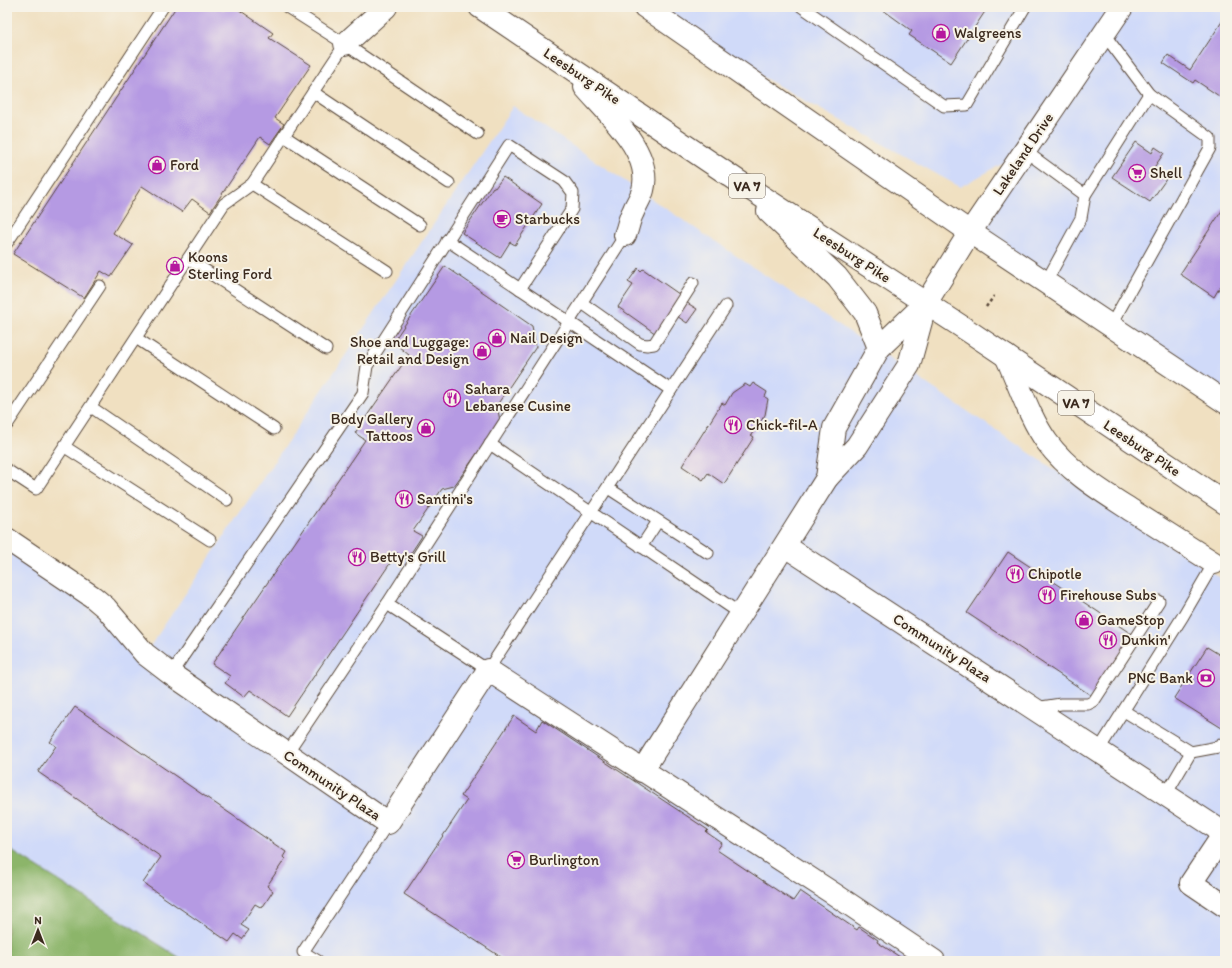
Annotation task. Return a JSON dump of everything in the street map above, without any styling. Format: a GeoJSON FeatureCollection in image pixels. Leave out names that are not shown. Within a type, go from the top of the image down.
{"type":"FeatureCollection","features":[{"type":"Feature","properties":{"kind":"main road"},"geometry":{"type":"LineString","coordinates":[[345,44],[360,7]]}},
{"type":"Feature","properties":{"kind":"main road"},"geometry":{"type":"LineString","coordinates":[[345,44],[386,7]]}},
{"type":"Feature","properties":{"kind":"main road","name":"Leesburg Pike"},"geometry":{"type":"LineString","coordinates":[[480,7],[738,181],[926,303],[1225,503]]}},
{"type":"Feature","properties":{"kind":"main road"},"geometry":{"type":"LineString","coordinates":[[646,7],[970,232],[1225,402]]}},
{"type":"Feature","properties":{"kind":"main road"},"geometry":{"type":"LineString","coordinates":[[670,7],[684,33]]}},
{"type":"Feature","properties":{"kind":"main road","name":"Lakeland Drive"},"geometry":{"type":"LineString","coordinates":[[926,303],[970,232],[1122,7]]}},
{"type":"Feature","properties":{"kind":"main road"},"geometry":{"type":"LineString","coordinates":[[569,68],[629,138],[643,160],[645,170],[643,190],[632,212],[625,235]]}},
{"type":"Feature","properties":{"kind":"main road"},"geometry":{"type":"LineString","coordinates":[[738,181],[804,247],[837,277],[865,313],[879,348]]}},
{"type":"Feature","properties":{"kind":"main road"},"geometry":{"type":"LineString","coordinates":[[827,478],[834,428],[879,348],[926,303]]}},
{"type":"Feature","properties":{"kind":"main road"},"geometry":{"type":"LineString","coordinates":[[642,771],[827,478],[857,446],[909,365],[926,303]]}},
{"type":"Feature","properties":{"kind":"main road"},"geometry":{"type":"LineString","coordinates":[[1006,356],[1033,418],[1047,441],[1062,459],[1076,472],[1112,498],[1220,566]]}},
{"type":"Feature","properties":{"kind":"main road","name":"Community Plaza"},"geometry":{"type":"LineString","coordinates":[[7,539],[93,597],[106,608],[145,654],[171,674],[388,823],[488,670]]}},
{"type":"Feature","properties":{"kind":"main road","name":"Community Plaza"},"geometry":{"type":"LineString","coordinates":[[785,546],[1165,796],[1222,842],[1192,883],[1225,906]]}},
{"type":"Feature","properties":{"kind":"main road"},"geometry":{"type":"LineString","coordinates":[[488,670],[834,894],[934,961]]}},
{"type":"Feature","properties":{"kind":"lane"},"geometry":{"type":"LineString","coordinates":[[7,243],[163,7]]}},
{"type":"Feature","properties":{"kind":"lane"},"geometry":{"type":"LineString","coordinates":[[287,7],[345,44],[478,134]]}},
{"type":"Feature","properties":{"kind":"lane"},"geometry":{"type":"LineString","coordinates":[[802,7],[944,106],[967,105],[1025,7]]}},
{"type":"Feature","properties":{"kind":"lane"},"geometry":{"type":"LineString","coordinates":[[1104,34],[1149,94],[1210,138],[1210,148],[1111,325]]}},
{"type":"Feature","properties":{"kind":"lane"},"geometry":{"type":"LineString","coordinates":[[7,470],[36,489],[224,204],[252,184],[345,44]]}},
{"type":"Feature","properties":{"kind":"lane"},"geometry":{"type":"LineString","coordinates":[[313,92],[449,183]]}},
{"type":"Feature","properties":{"kind":"lane"},"geometry":{"type":"LineString","coordinates":[[1046,282],[1081,218],[1085,194],[1149,94]]}},
{"type":"Feature","properties":{"kind":"lane"},"geometry":{"type":"LineString","coordinates":[[284,136],[420,226]]}},
{"type":"Feature","properties":{"kind":"lane"},"geometry":{"type":"LineString","coordinates":[[171,674],[363,393],[367,366],[509,145],[564,181],[573,194],[572,209],[520,289]]}},
{"type":"Feature","properties":{"kind":"lane"},"geometry":{"type":"LineString","coordinates":[[1025,151],[1085,194]]}},
{"type":"Feature","properties":{"kind":"lane"},"geometry":{"type":"LineString","coordinates":[[252,184],[387,271]]}},
{"type":"Feature","properties":{"kind":"lane"},"geometry":{"type":"LineString","coordinates":[[286,753],[387,604],[625,235]]}},
{"type":"Feature","properties":{"kind":"lane"},"geometry":{"type":"LineString","coordinates":[[448,240],[671,390]]}},
{"type":"Feature","properties":{"kind":"lane"},"geometry":{"type":"LineString","coordinates":[[188,259],[326,349]]}},
{"type":"Feature","properties":{"kind":"lane"},"geometry":{"type":"LineString","coordinates":[[582,303],[640,344],[654,344],[693,283]]}},
{"type":"Feature","properties":{"kind":"lane"},"geometry":{"type":"LineString","coordinates":[[7,425],[100,286]]}},
{"type":"Feature","properties":{"kind":"lane"},"geometry":{"type":"LineString","coordinates":[[387,604],[488,670],[726,306]]}},
{"type":"Feature","properties":{"kind":"lane"},"geometry":{"type":"LineString","coordinates":[[136,338],[274,429]]}},
{"type":"Feature","properties":{"kind":"lane"},"geometry":{"type":"LineString","coordinates":[[91,407],[227,500]]}},
{"type":"Feature","properties":{"kind":"lane"},"geometry":{"type":"LineString","coordinates":[[490,444],[741,614]]}},
{"type":"Feature","properties":{"kind":"lane"},"geometry":{"type":"LineString","coordinates":[[65,447],[210,540]]}},
{"type":"Feature","properties":{"kind":"lane"},"geometry":{"type":"LineString","coordinates":[[608,488],[708,554]]}},
{"type":"Feature","properties":{"kind":"lane"},"geometry":{"type":"LineString","coordinates":[[641,547],[658,521]]}},
{"type":"Feature","properties":{"kind":"lane"},"geometry":{"type":"LineString","coordinates":[[1098,751],[1183,616],[1220,566]]}},
{"type":"Feature","properties":{"kind":"lane"},"geometry":{"type":"LineString","coordinates":[[1032,708],[1060,704],[1088,704],[1094,701],[1159,601]]}},
{"type":"Feature","properties":{"kind":"lane"},"geometry":{"type":"LineString","coordinates":[[1124,711],[1192,752],[1218,747],[1225,742]]}},
{"type":"Feature","properties":{"kind":"lane"},"geometry":{"type":"LineString","coordinates":[[1165,796],[1192,752]]}},
{"type":"Feature","properties":{"kind":"lane"},"geometry":{"type":"LineString","coordinates":[[318,961],[303,952],[388,823]]}},
{"type":"Feature","properties":{"kind":"path"},"geometry":{"type":"LineString","coordinates":[[986,307],[994,296]]}},
{"type":"Feature","properties":{"kind":"shaded area"},"geometry":{"type":"Polygon","coordinates":[[[644,7],[1225,7],[1225,402],[970,232],[1024,152],[960,187],[684,33],[644,7]]]}},
{"type":"Feature","properties":{"kind":"shaded area"},"geometry":{"type":"Polygon","coordinates":[[[513,106],[1079,486],[1225,581],[1225,961],[185,961],[7,848],[7,539],[145,654],[513,106]]]}},
{"type":"Feature","properties":{"kind":"green space"},"geometry":{"type":"Polygon","coordinates":[[[7,848],[185,961],[7,961],[7,848]]]}},
{"type":"Feature","properties":{"kind":"building","name":"Ford"},"geometry":{"type":"Polygon","coordinates":[[[176,7],[219,7],[224,10],[226,7],[235,7],[273,33],[269,38],[311,65],[275,118],[284,124],[270,144],[260,137],[210,212],[192,199],[182,212],[142,186],[113,233],[133,245],[111,277],[101,271],[84,298],[13,254],[176,7]]]}},
{"type":"Feature","properties":{"kind":"building","name":"Walgreens"},"geometry":{"type":"Polygon","coordinates":[[[879,7],[988,7],[951,63],[909,35],[912,31],[879,7]]]}},
{"type":"Feature","properties":{"kind":"building"},"geometry":{"type":"Polygon","coordinates":[[[1225,17],[1225,100],[1195,80],[1193,83],[1163,63],[1168,55],[1190,70],[1225,17]]]}},
{"type":"Feature","properties":{"kind":"building","name":"Shell"},"geometry":{"type":"Polygon","coordinates":[[[1136,142],[1152,153],[1155,147],[1164,153],[1153,169],[1167,178],[1150,202],[1112,177],[1136,142]]]}},
{"type":"Feature","properties":{"kind":"building","name":"Starbucks"},"geometry":{"type":"Polygon","coordinates":[[[503,177],[542,204],[515,245],[510,242],[500,258],[462,233],[493,187],[495,188],[503,177]]]}},
{"type":"Feature","properties":{"kind":"building"},"geometry":{"type":"Polygon","coordinates":[[[1225,206],[1225,287],[1221,285],[1214,297],[1180,274],[1225,206]]]}},
{"type":"Feature","properties":{"kind":"building"},"geometry":{"type":"Polygon","coordinates":[[[445,266],[532,326],[536,347],[497,405],[500,421],[454,486],[442,489],[413,531],[422,536],[407,559],[397,553],[287,716],[250,690],[244,697],[225,683],[230,676],[212,664],[365,440],[355,433],[409,355],[393,342],[445,266]]]}},
{"type":"Feature","properties":{"kind":"building"},"geometry":{"type":"Polygon","coordinates":[[[638,268],[641,271],[643,269],[686,299],[684,301],[697,309],[687,323],[674,314],[659,336],[618,307],[633,285],[628,282],[638,268]]]}},
{"type":"Feature","properties":{"kind":"building","name":"Chick-fil-A"},"geometry":{"type":"Polygon","coordinates":[[[753,383],[767,392],[765,397],[768,399],[765,415],[751,435],[754,437],[724,484],[708,473],[703,480],[682,466],[722,403],[725,405],[732,393],[745,384],[750,387],[753,383]]]}},
{"type":"Feature","properties":{"kind":"building"},"geometry":{"type":"Polygon","coordinates":[[[1008,552],[1133,635],[1092,696],[967,613],[1008,552]]]}},
{"type":"Feature","properties":{"kind":"building","name":"PNC Bank"},"geometry":{"type":"Polygon","coordinates":[[[1207,647],[1225,658],[1225,730],[1174,698],[1207,647]]]}},
{"type":"Feature","properties":{"kind":"building"},"geometry":{"type":"Polygon","coordinates":[[[75,707],[286,852],[283,857],[285,859],[267,886],[273,891],[262,908],[255,904],[241,925],[249,930],[242,939],[235,934],[229,942],[143,883],[161,857],[38,772],[56,746],[50,742],[75,707]]]}},
{"type":"Feature","properties":{"kind":"building"},"geometry":{"type":"Polygon","coordinates":[[[514,716],[536,731],[542,720],[708,830],[706,832],[722,843],[717,850],[793,901],[800,891],[857,930],[859,927],[878,940],[877,942],[906,961],[507,961],[404,894],[467,800],[461,796],[514,716]]]}},
{"type":"Feature","properties":{"kind":"place","name":"Walgreens"},"geometry":{"type":"Point","coordinates":[941,33]}},
{"type":"Feature","properties":{"kind":"place","name":"Ford"},"geometry":{"type":"Point","coordinates":[157,165]}},
{"type":"Feature","properties":{"kind":"place","name":"Shell"},"geometry":{"type":"Point","coordinates":[1137,173]}},
{"type":"Feature","properties":{"kind":"place","name":"Starbucks"},"geometry":{"type":"Point","coordinates":[502,219]}},
{"type":"Feature","properties":{"kind":"place","name":"Koons Sterling Ford"},"geometry":{"type":"Point","coordinates":[175,266]}},
{"type":"Feature","properties":{"kind":"place","name":"Nail Design"},"geometry":{"type":"Point","coordinates":[497,338]}},
{"type":"Feature","properties":{"kind":"place","name":"Shoe and Luggage: Retail and Design"},"geometry":{"type":"Point","coordinates":[482,351]}},
{"type":"Feature","properties":{"kind":"place","name":"Sahara Lebanese Cusine"},"geometry":{"type":"Point","coordinates":[452,398]}},
{"type":"Feature","properties":{"kind":"place","name":"Chick-fil-A"},"geometry":{"type":"Point","coordinates":[733,425]}},
{"type":"Feature","properties":{"kind":"place","name":"Body Gallery Tattoos"},"geometry":{"type":"Point","coordinates":[426,428]}},
{"type":"Feature","properties":{"kind":"place","name":"Santini's"},"geometry":{"type":"Point","coordinates":[404,499]}},
{"type":"Feature","properties":{"kind":"place","name":"Betty's Grill"},"geometry":{"type":"Point","coordinates":[357,557]}},
{"type":"Feature","properties":{"kind":"place","name":"Chipotle"},"geometry":{"type":"Point","coordinates":[1015,574]}},
{"type":"Feature","properties":{"kind":"place","name":"Firehouse Subs"},"geometry":{"type":"Point","coordinates":[1047,595]}},
{"type":"Feature","properties":{"kind":"place","name":"GameStop"},"geometry":{"type":"Point","coordinates":[1084,620]}},
{"type":"Feature","properties":{"kind":"place","name":"Dunkin'"},"geometry":{"type":"Point","coordinates":[1108,640]}},
{"type":"Feature","properties":{"kind":"place","name":"PNC Bank"},"geometry":{"type":"Point","coordinates":[1206,678]}},
{"type":"Feature","properties":{"kind":"place","name":"Burlington"},"geometry":{"type":"Point","coordinates":[516,860]}}]}
